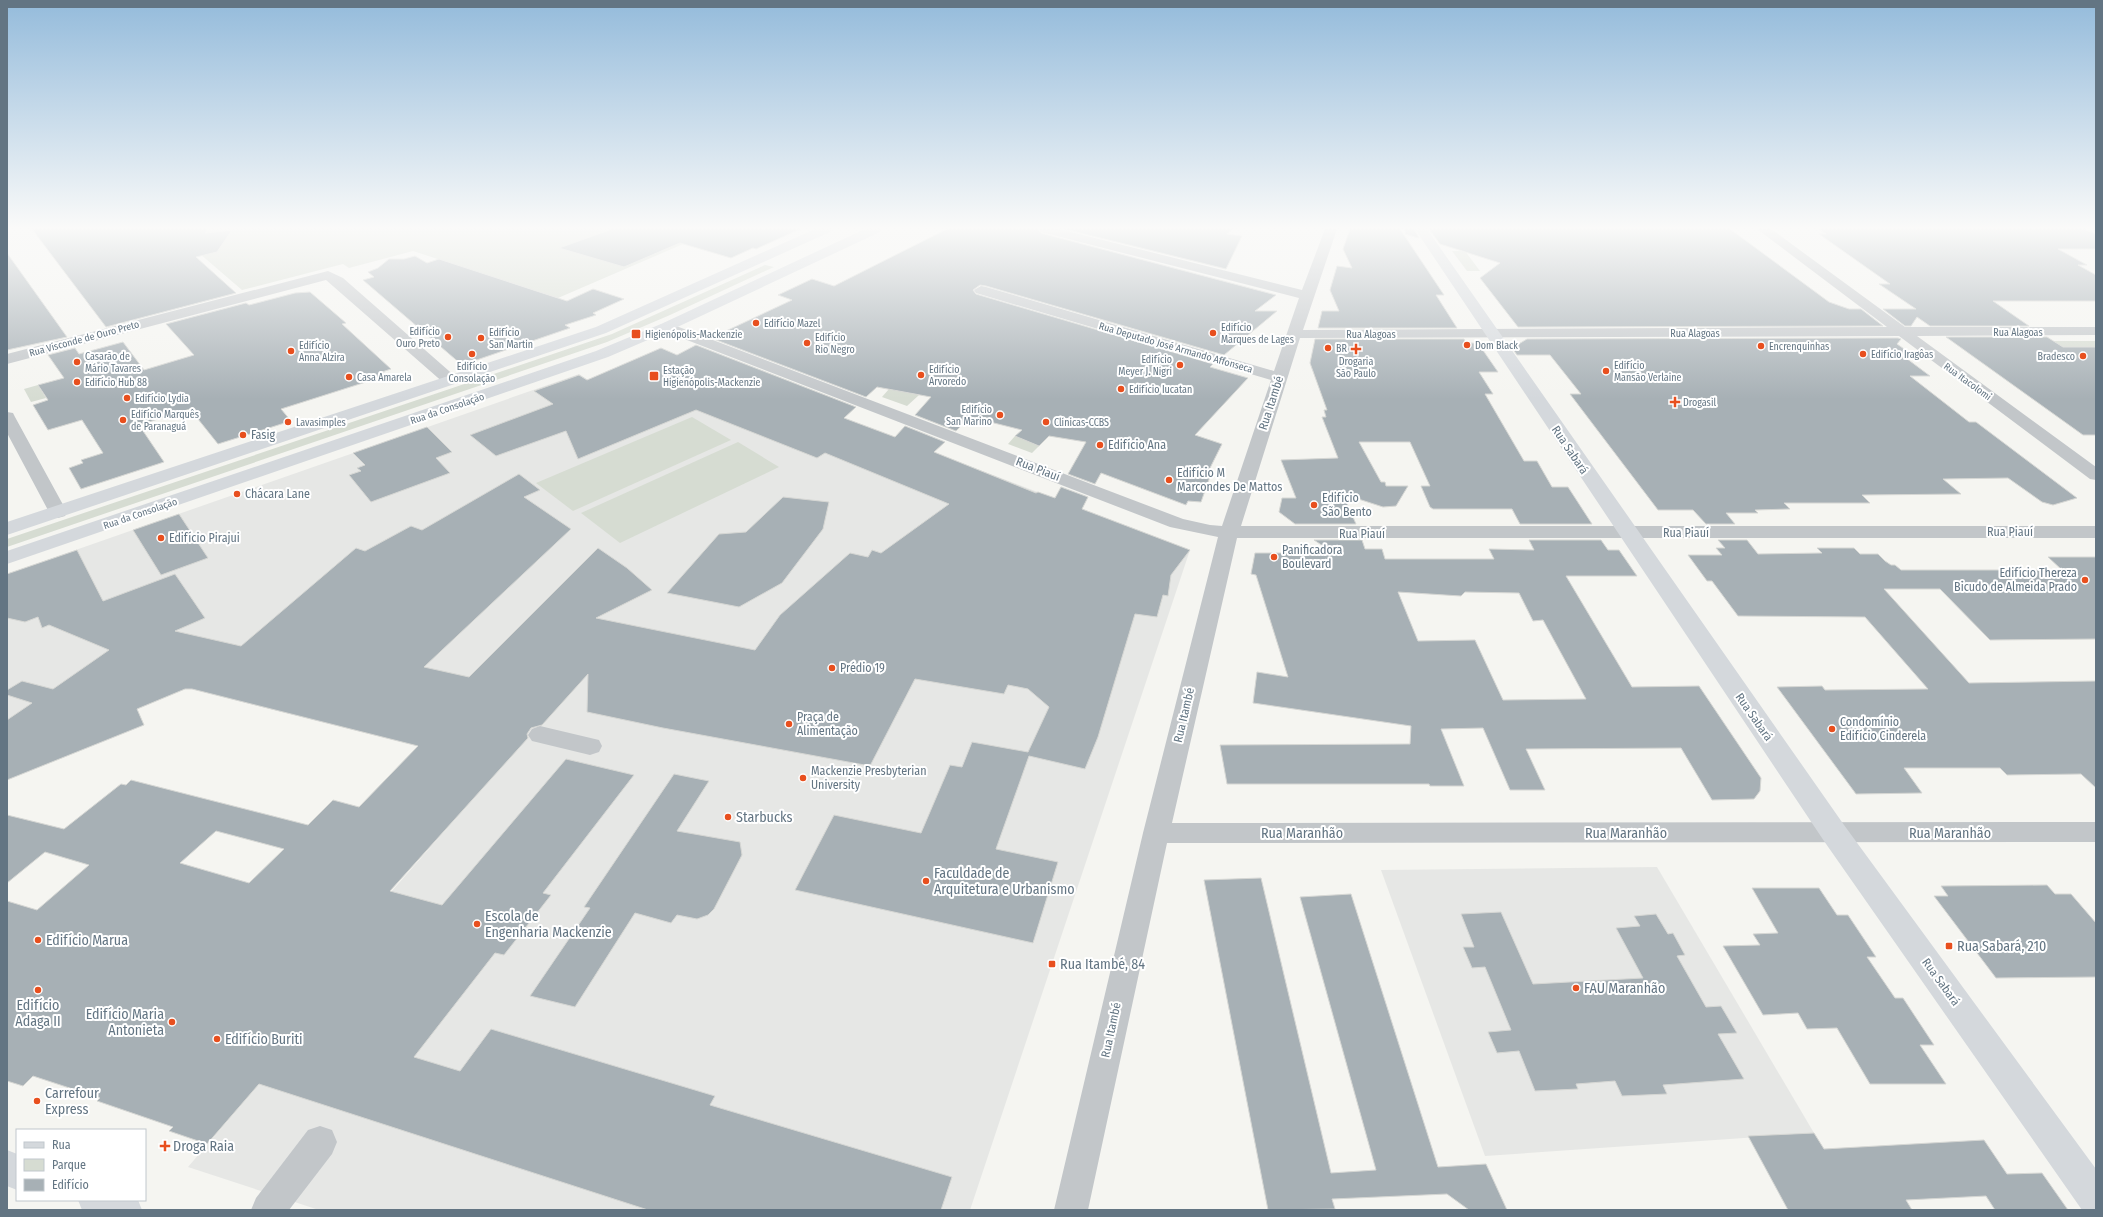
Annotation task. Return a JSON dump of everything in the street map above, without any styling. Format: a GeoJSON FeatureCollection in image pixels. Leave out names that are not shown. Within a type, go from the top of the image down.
{"type":"FeatureCollection","features":[{"type":"Feature","properties":{"kind":"main road"},"geometry":{"type":"LineString","coordinates":[[7,528],[452,381],[601,330],[699,286]]}},
{"type":"Feature","properties":{"kind":"main road","name":"Rua da Consolação"},"geometry":{"type":"LineString","coordinates":[[7,558],[536,378],[666,327],[754,286]]}},
{"type":"Feature","properties":{"kind":"main road","name":"Rua Sabará"},"geometry":{"type":"LineString","coordinates":[[1459,286],[1627,534],[1834,833],[2096,1200]]}},
{"type":"Feature","properties":{"kind":"main road"},"geometry":{"type":"LineString","coordinates":[[99,1201],[124,1210]]}},
{"type":"Feature","properties":{"kind":"street","name":"Rua Visconde de Ouro Preto"},"geometry":{"type":"LineString","coordinates":[[7,358],[286,286]]}},
{"type":"Feature","properties":{"kind":"street","name":"Rua Visconde de Ouro Preto"},"geometry":{"type":"LineString","coordinates":[[343,286],[452,381]]}},
{"type":"Feature","properties":{"kind":"street"},"geometry":{"type":"LineString","coordinates":[[1270,286],[1306,295]]}},
{"type":"Feature","properties":{"kind":"street","name":"Rua Itambé"},"geometry":{"type":"LineString","coordinates":[[1071,1210],[1156,833],[1228,533],[1309,286]]}},
{"type":"Feature","properties":{"kind":"street","name":"Rua Itacolomi"},"geometry":{"type":"LineString","coordinates":[[1840,286],[2096,475]]}},
{"type":"Feature","properties":{"kind":"street","name":"Rua Deputado José Armando Affonseca"},"geometry":{"type":"LineString","coordinates":[[981,290],[1279,377]]}},
{"type":"Feature","properties":{"kind":"street","name":"Rua Piauí"},"geometry":{"type":"LineString","coordinates":[[666,327],[1177,523],[1195,528],[1228,533],[1627,534],[2096,532]]}},
{"type":"Feature","properties":{"kind":"street","name":"Rua Alagoas"},"geometry":{"type":"LineString","coordinates":[[1293,334],[2096,331]]}},
{"type":"Feature","properties":{"kind":"street"},"geometry":{"type":"LineString","coordinates":[[7,417],[58,512]]}},
{"type":"Feature","properties":{"kind":"street"},"geometry":{"type":"LineString","coordinates":[[540,736],[590,746]]}},
{"type":"Feature","properties":{"kind":"street","name":"Rua Maranhão"},"geometry":{"type":"LineString","coordinates":[[1156,833],[2096,832]]}},
{"type":"Feature","properties":{"kind":"street"},"geometry":{"type":"LineString","coordinates":[[268,1210],[320,1142]]}},
{"type":"Feature","properties":{"kind":"shaded area","name":"Mackenzie Presbyterian University"},"geometry":{"type":"Polygon","coordinates":[[[579,374],[637,411],[733,376],[1190,550],[970,1210],[319,1210],[188,1167],[418,899],[391,892],[522,743],[192,665],[7,737],[7,574],[579,374]]]}},
{"type":"Feature","properties":{"kind":"shaded area","name":"FAU Maranhão"},"geometry":{"type":"Polygon","coordinates":[[[1657,867],[1814,1133],[1485,1156],[1381,870],[1657,867]]]}},
{"type":"Feature","properties":{"kind":"green space"},"geometry":{"type":"Polygon","coordinates":[[[237,286],[258,286],[242,290],[237,286]]]}},
{"type":"Feature","properties":{"kind":"green space"},"geometry":{"type":"Polygon","coordinates":[[[520,286],[586,286],[558,298],[520,286]]]}},
{"type":"Feature","properties":{"kind":"green space"},"geometry":{"type":"Polygon","coordinates":[[[719,286],[733,286],[607,342],[7,547],[7,539],[612,334],[719,286]]]}},
{"type":"Feature","properties":{"kind":"green space"},"geometry":{"type":"Polygon","coordinates":[[[2048,341],[2096,341],[2096,347],[2057,347],[2048,341]]]}},
{"type":"Feature","properties":{"kind":"green space"},"geometry":{"type":"Polygon","coordinates":[[[38,385],[46,398],[31,402],[24,389],[38,385]]]}},
{"type":"Feature","properties":{"kind":"green space"},"geometry":{"type":"Polygon","coordinates":[[[889,389],[919,395],[907,406],[882,397],[889,389]]]}},
{"type":"Feature","properties":{"kind":"green space"},"geometry":{"type":"Polygon","coordinates":[[[692,417],[731,440],[573,511],[536,483],[692,417]]]}},
{"type":"Feature","properties":{"kind":"green space"},"geometry":{"type":"Polygon","coordinates":[[[1015,436],[1039,446],[1032,453],[1008,444],[1015,436]]]}},
{"type":"Feature","properties":{"kind":"green space"},"geometry":{"type":"Polygon","coordinates":[[[738,442],[779,467],[620,543],[581,513],[738,442]]]}},
{"type":"Feature","properties":{"kind":"building"},"geometry":{"type":"Polygon","coordinates":[[[7,286],[30,286],[67,337],[7,350],[7,286]]]}},
{"type":"Feature","properties":{"kind":"building"},"geometry":{"type":"Polygon","coordinates":[[[75,286],[228,286],[236,293],[106,327],[75,286]]]}},
{"type":"Feature","properties":{"kind":"building"},"geometry":{"type":"Polygon","coordinates":[[[370,286],[521,286],[567,301],[593,289],[624,299],[593,313],[596,315],[565,325],[570,328],[462,365],[370,286]]]}},
{"type":"Feature","properties":{"kind":"building"},"geometry":{"type":"Polygon","coordinates":[[[798,286],[979,286],[973,290],[976,294],[1213,364],[1210,367],[1248,378],[1195,435],[1222,444],[1209,470],[1212,471],[1201,502],[1188,501],[1186,505],[1101,473],[1095,484],[1068,474],[1086,442],[1049,436],[1039,446],[1015,436],[1022,430],[970,417],[956,431],[915,415],[931,397],[877,387],[866,397],[711,338],[792,300],[778,295],[798,286]]]}},
{"type":"Feature","properties":{"kind":"building"},"geometry":{"type":"Polygon","coordinates":[[[985,286],[1241,286],[1276,295],[1255,311],[1277,311],[1224,355],[985,286]]]}},
{"type":"Feature","properties":{"kind":"building"},"geometry":{"type":"Polygon","coordinates":[[[1331,286],[1438,286],[1444,295],[1436,295],[1457,328],[1318,328],[1322,311],[1339,311],[1330,290],[1331,286]]]}},
{"type":"Feature","properties":{"kind":"building"},"geometry":{"type":"Polygon","coordinates":[[[1486,286],[1807,286],[1829,302],[1849,309],[1861,309],[1883,326],[1518,327],[1486,286]]]}},
{"type":"Feature","properties":{"kind":"building"},"geometry":{"type":"Polygon","coordinates":[[[1882,286],[2096,286],[2096,301],[1993,301],[2029,326],[1930,326],[1917,317],[1911,326],[1905,326],[1883,309],[1916,309],[1882,286]]]}},
{"type":"Feature","properties":{"kind":"building"},"geometry":{"type":"Polygon","coordinates":[[[310,292],[346,323],[342,324],[391,369],[382,372],[388,375],[281,409],[291,421],[218,444],[190,409],[139,425],[164,462],[81,489],[69,468],[83,463],[81,460],[103,453],[82,420],[48,430],[33,405],[48,400],[38,385],[64,378],[48,355],[75,348],[79,354],[123,342],[144,370],[194,355],[166,324],[246,303],[249,305],[295,293],[310,292]]]}},
{"type":"Feature","properties":{"kind":"building"},"geometry":{"type":"Polygon","coordinates":[[[1946,337],[2047,337],[2063,347],[2096,347],[2096,435],[2083,435],[1946,337]]]}},
{"type":"Feature","properties":{"kind":"building"},"geometry":{"type":"Polygon","coordinates":[[[1315,339],[1464,339],[1466,343],[1478,343],[1498,372],[1479,372],[1493,394],[1485,394],[1524,461],[1537,461],[1552,487],[1568,487],[1592,524],[1520,524],[1512,509],[1433,509],[1430,507],[1421,486],[1430,486],[1410,442],[1359,442],[1381,482],[1385,482],[1386,486],[1408,486],[1396,506],[1383,507],[1343,494],[1356,524],[1295,524],[1279,512],[1282,498],[1296,498],[1281,460],[1338,458],[1322,417],[1326,417],[1324,410],[1327,410],[1310,363],[1315,339]]]}},
{"type":"Feature","properties":{"kind":"building"},"geometry":{"type":"Polygon","coordinates":[[[1527,339],[1901,339],[1897,344],[1917,358],[1906,358],[1930,376],[1910,376],[1969,422],[1976,422],[2077,498],[2053,505],[2042,502],[2008,478],[1943,479],[1961,494],[1862,495],[1870,503],[1784,503],[1790,509],[1755,510],[1758,513],[1726,513],[1735,524],[1706,524],[1693,510],[1658,510],[1570,394],[1581,394],[1550,355],[1517,355],[1512,348],[1527,339]]]}},
{"type":"Feature","properties":{"kind":"building"},"geometry":{"type":"Polygon","coordinates":[[[696,345],[856,407],[844,418],[895,437],[905,426],[945,442],[934,452],[1036,493],[1038,492],[1055,498],[1061,487],[1088,497],[1082,509],[1190,550],[1171,575],[1168,596],[1163,595],[1157,617],[1135,614],[1098,737],[1085,769],[1029,756],[996,849],[1058,862],[1033,943],[795,890],[834,815],[921,833],[950,765],[962,767],[972,742],[1028,752],[1049,707],[1028,689],[1008,685],[1004,694],[915,679],[870,766],[663,728],[587,712],[588,674],[542,725],[531,728],[527,734],[528,738],[390,891],[442,905],[566,759],[634,775],[543,893],[551,895],[504,955],[495,953],[414,1057],[460,1071],[491,1029],[715,1096],[710,1105],[952,1177],[941,1210],[648,1210],[259,1084],[207,1144],[169,1131],[173,1127],[97,1101],[100,1098],[33,1076],[23,1086],[7,1081],[7,901],[37,910],[89,865],[45,852],[7,883],[7,815],[64,829],[121,784],[126,785],[131,780],[308,825],[333,800],[359,807],[418,746],[192,689],[185,689],[137,709],[144,725],[7,780],[7,720],[32,703],[7,695],[7,690],[22,681],[53,689],[109,650],[49,625],[42,628],[38,617],[25,622],[7,618],[7,574],[77,550],[103,601],[175,574],[205,618],[175,631],[241,646],[356,548],[365,551],[411,526],[422,530],[519,474],[540,490],[524,497],[571,529],[424,667],[469,677],[598,548],[627,568],[652,590],[596,618],[755,650],[780,615],[850,553],[868,557],[872,550],[881,553],[949,504],[825,453],[817,458],[696,410],[578,459],[566,431],[496,456],[470,435],[553,404],[534,391],[579,375],[587,380],[661,348],[677,355],[696,345]],[[216,831],[180,863],[249,883],[284,849],[216,831]]]}},
{"type":"Feature","properties":{"kind":"building"},"geometry":{"type":"Polygon","coordinates":[[[427,427],[452,452],[436,458],[450,473],[371,502],[349,475],[361,471],[357,468],[365,465],[353,453],[427,427]]]}},
{"type":"Feature","properties":{"kind":"building"},"geometry":{"type":"Polygon","coordinates":[[[783,497],[829,502],[823,529],[782,583],[739,607],[667,593],[719,534],[746,532],[783,497]]]}},
{"type":"Feature","properties":{"kind":"building"},"geometry":{"type":"Polygon","coordinates":[[[179,514],[208,558],[161,575],[133,530],[179,514]]]}},
{"type":"Feature","properties":{"kind":"building"},"geometry":{"type":"Polygon","coordinates":[[[1314,540],[1362,540],[1365,549],[1382,549],[1385,559],[1494,559],[1489,549],[1534,550],[1529,540],[1601,540],[1608,550],[1619,550],[1637,576],[1566,576],[1632,687],[1699,686],[1761,778],[1760,791],[1754,799],[1712,800],[1681,748],[1526,749],[1545,790],[1510,790],[1483,728],[1441,729],[1464,786],[1430,786],[1429,784],[1227,784],[1220,745],[1410,744],[1411,726],[1253,703],[1257,672],[1288,677],[1256,575],[1251,574],[1255,553],[1284,553],[1283,548],[1326,548],[1314,540]],[[1398,592],[1418,641],[1475,640],[1503,700],[1586,699],[1543,620],[1533,621],[1519,593],[1465,592],[1461,596],[1398,592]]]}},
{"type":"Feature","properties":{"kind":"building"},"geometry":{"type":"Polygon","coordinates":[[[1718,540],[1747,540],[1758,554],[1822,553],[1817,548],[1854,548],[1860,554],[1878,554],[1885,561],[1891,565],[1895,565],[1901,570],[2062,570],[2048,557],[2096,557],[2096,639],[1990,640],[1940,589],[1884,589],[1969,683],[2096,681],[2096,788],[2081,774],[2007,775],[2000,768],[1904,768],[1922,793],[1856,794],[1777,687],[1822,686],[1825,690],[1928,689],[1865,617],[1738,616],[1712,581],[1707,581],[1688,555],[1722,555],[1716,548],[1725,548],[1718,540]]]}},
{"type":"Feature","properties":{"kind":"building"},"geometry":{"type":"Polygon","coordinates":[[[674,774],[709,781],[677,831],[740,842],[742,855],[714,909],[708,915],[697,919],[677,915],[671,923],[635,913],[575,1007],[530,996],[590,908],[584,907],[674,774]]]}},
{"type":"Feature","properties":{"kind":"building"},"geometry":{"type":"Polygon","coordinates":[[[1261,878],[1331,1173],[1376,1170],[1300,897],[1351,894],[1438,1167],[1486,1164],[1507,1210],[1469,1210],[1447,1194],[1332,1199],[1335,1209],[1268,1210],[1204,880],[1261,878]]]}},
{"type":"Feature","properties":{"kind":"building"},"geometry":{"type":"Polygon","coordinates":[[[2047,885],[2055,894],[2071,894],[2096,923],[2096,977],[1996,978],[1934,896],[1948,896],[1941,886],[2047,885]]]}},
{"type":"Feature","properties":{"kind":"building"},"geometry":{"type":"Polygon","coordinates":[[[1752,888],[1819,888],[1837,915],[1848,915],[1876,957],[1867,957],[1895,998],[1903,998],[1934,1045],[1920,1045],[1946,1084],[1870,1084],[1837,1028],[1807,1029],[1798,1013],[1763,1015],[1723,946],[1760,945],[1753,934],[1778,933],[1752,888]]]}},
{"type":"Feature","properties":{"kind":"building"},"geometry":{"type":"Polygon","coordinates":[[[1501,912],[1533,984],[1643,978],[1616,928],[1640,926],[1634,916],[1656,914],[1668,934],[1673,933],[1685,955],[1677,956],[1706,1007],[1721,1006],[1737,1033],[1718,1034],[1744,1079],[1663,1085],[1667,1094],[1622,1096],[1615,1081],[1576,1084],[1578,1089],[1535,1091],[1519,1051],[1497,1053],[1488,1032],[1511,1030],[1485,967],[1472,968],[1463,947],[1474,947],[1461,914],[1501,912]]]}},
{"type":"Feature","properties":{"kind":"building"},"geometry":{"type":"Polygon","coordinates":[[[1814,1133],[1824,1149],[1984,1140],[2007,1174],[2042,1173],[2068,1210],[1995,1210],[1986,1196],[1906,1200],[1912,1210],[1788,1210],[1748,1136],[1814,1133]]]}},
{"type":"Feature","properties":{"kind":"place","name":"Edifício Mazel"},"geometry":{"type":"Point","coordinates":[756,323]}},
{"type":"Feature","properties":{"kind":"place","name":"Edifício Marques de Lages"},"geometry":{"type":"Point","coordinates":[1213,333]}},
{"type":"Feature","properties":{"kind":"place","name":"Higienópolis-Mackenzie"},"geometry":{"type":"Point","coordinates":[636,334]}},
{"type":"Feature","properties":{"kind":"place","name":"Edifício Ouro Preto"},"geometry":{"type":"Point","coordinates":[448,337]}},
{"type":"Feature","properties":{"kind":"place","name":"Edifício San Martin"},"geometry":{"type":"Point","coordinates":[481,338]}},
{"type":"Feature","properties":{"kind":"place","name":"Edifício Rio Negro"},"geometry":{"type":"Point","coordinates":[807,343]}},
{"type":"Feature","properties":{"kind":"place","name":"Dom Black"},"geometry":{"type":"Point","coordinates":[1467,345]}},
{"type":"Feature","properties":{"kind":"place","name":"Encrenquinhas"},"geometry":{"type":"Point","coordinates":[1761,346]}},
{"type":"Feature","properties":{"kind":"place","name":"BR"},"geometry":{"type":"Point","coordinates":[1328,348]}},
{"type":"Feature","properties":{"kind":"place","name":"Drogaria São Paulo"},"geometry":{"type":"Point","coordinates":[1356,349]}},
{"type":"Feature","properties":{"kind":"place","name":"Edifício Anna Alzira"},"geometry":{"type":"Point","coordinates":[291,351]}},
{"type":"Feature","properties":{"kind":"place","name":"Edifício Consolação"},"geometry":{"type":"Point","coordinates":[472,354]}},
{"type":"Feature","properties":{"kind":"place","name":"Edifício Iragôas"},"geometry":{"type":"Point","coordinates":[1863,354]}},
{"type":"Feature","properties":{"kind":"place","name":"Bradesco"},"geometry":{"type":"Point","coordinates":[2083,356]}},
{"type":"Feature","properties":{"kind":"place","name":"Casarão de Mário Tavares"},"geometry":{"type":"Point","coordinates":[77,362]}},
{"type":"Feature","properties":{"kind":"place","name":"Edifício Meyer J. Nigri"},"geometry":{"type":"Point","coordinates":[1180,365]}},
{"type":"Feature","properties":{"kind":"place","name":"Edifício Mansão Verlaine"},"geometry":{"type":"Point","coordinates":[1606,371]}},
{"type":"Feature","properties":{"kind":"place","name":"Edifício Arvoredo"},"geometry":{"type":"Point","coordinates":[921,375]}},
{"type":"Feature","properties":{"kind":"place","name":"Estação Higienópolis-Mackenzie"},"geometry":{"type":"Point","coordinates":[654,376]}},
{"type":"Feature","properties":{"kind":"place","name":"Casa Amarela"},"geometry":{"type":"Point","coordinates":[349,377]}},
{"type":"Feature","properties":{"kind":"place","name":"Edifício Hub 88"},"geometry":{"type":"Point","coordinates":[77,382]}},
{"type":"Feature","properties":{"kind":"place","name":"Edifício Iucatan"},"geometry":{"type":"Point","coordinates":[1121,389]}},
{"type":"Feature","properties":{"kind":"place","name":"Edifício Lydia"},"geometry":{"type":"Point","coordinates":[127,398]}},
{"type":"Feature","properties":{"kind":"place","name":"Drogasil"},"geometry":{"type":"Point","coordinates":[1675,402]}},
{"type":"Feature","properties":{"kind":"place","name":"Edifício San Marino"},"geometry":{"type":"Point","coordinates":[1000,415]}},
{"type":"Feature","properties":{"kind":"place","name":"Edifício Marquês de Paranaguá"},"geometry":{"type":"Point","coordinates":[123,420]}},
{"type":"Feature","properties":{"kind":"place","name":"Lavasimples"},"geometry":{"type":"Point","coordinates":[288,422]}},
{"type":"Feature","properties":{"kind":"place","name":"Clinicas-CCBS"},"geometry":{"type":"Point","coordinates":[1046,422]}},
{"type":"Feature","properties":{"kind":"place","name":"Fasig"},"geometry":{"type":"Point","coordinates":[243,435]}},
{"type":"Feature","properties":{"kind":"place","name":"Edifício Ana"},"geometry":{"type":"Point","coordinates":[1100,445]}},
{"type":"Feature","properties":{"kind":"place","name":"Edifício M Marcondes De Mattos"},"geometry":{"type":"Point","coordinates":[1169,480]}},
{"type":"Feature","properties":{"kind":"place","name":"Chácara Lane"},"geometry":{"type":"Point","coordinates":[237,494]}},
{"type":"Feature","properties":{"kind":"place","name":"Edifício São Bento"},"geometry":{"type":"Point","coordinates":[1314,505]}},
{"type":"Feature","properties":{"kind":"place","name":"Edifício Pirajui"},"geometry":{"type":"Point","coordinates":[161,538]}},
{"type":"Feature","properties":{"kind":"place","name":"Panificadora Boulevard"},"geometry":{"type":"Point","coordinates":[1274,557]}},
{"type":"Feature","properties":{"kind":"place","name":"Edifício Thereza Bicudo de Almeida Prado"},"geometry":{"type":"Point","coordinates":[2085,580]}},
{"type":"Feature","properties":{"kind":"place","name":"Prédio 19"},"geometry":{"type":"Point","coordinates":[832,668]}},
{"type":"Feature","properties":{"kind":"place","name":"Praça de Alimentação"},"geometry":{"type":"Point","coordinates":[789,724]}},
{"type":"Feature","properties":{"kind":"place","name":"Condomínio Edifício Cinderela"},"geometry":{"type":"Point","coordinates":[1832,729]}},
{"type":"Feature","properties":{"kind":"place","name":"Mackenzie Presbyterian University"},"geometry":{"type":"Point","coordinates":[803,778]}},
{"type":"Feature","properties":{"kind":"place","name":"Starbucks"},"geometry":{"type":"Point","coordinates":[728,817]}},
{"type":"Feature","properties":{"kind":"place","name":"Faculdade de Arquitetura e Urbanismo"},"geometry":{"type":"Point","coordinates":[926,881]}},
{"type":"Feature","properties":{"kind":"place","name":"Escola de Engenharia Mackenzie"},"geometry":{"type":"Point","coordinates":[477,924]}},
{"type":"Feature","properties":{"kind":"place","name":"Edifício Marua"},"geometry":{"type":"Point","coordinates":[38,940]}},
{"type":"Feature","properties":{"kind":"place","name":"Rua Sabará, 210"},"geometry":{"type":"Point","coordinates":[1949,946]}},
{"type":"Feature","properties":{"kind":"place","name":"Rua Itambé, 84"},"geometry":{"type":"Point","coordinates":[1052,964]}},
{"type":"Feature","properties":{"kind":"place","name":"FAU Maranhão"},"geometry":{"type":"Point","coordinates":[1576,988]}},
{"type":"Feature","properties":{"kind":"place","name":"Edifício Adaga II"},"geometry":{"type":"Point","coordinates":[38,990]}},
{"type":"Feature","properties":{"kind":"place","name":"Edifício Maria Antonieta"},"geometry":{"type":"Point","coordinates":[172,1022]}},
{"type":"Feature","properties":{"kind":"place","name":"Edifício Buriti"},"geometry":{"type":"Point","coordinates":[217,1039]}},
{"type":"Feature","properties":{"kind":"place","name":"Carrefour Express"},"geometry":{"type":"Point","coordinates":[37,1101]}},
{"type":"Feature","properties":{"kind":"place","name":"Droga Raia"},"geometry":{"type":"Point","coordinates":[165,1146]}}]}
